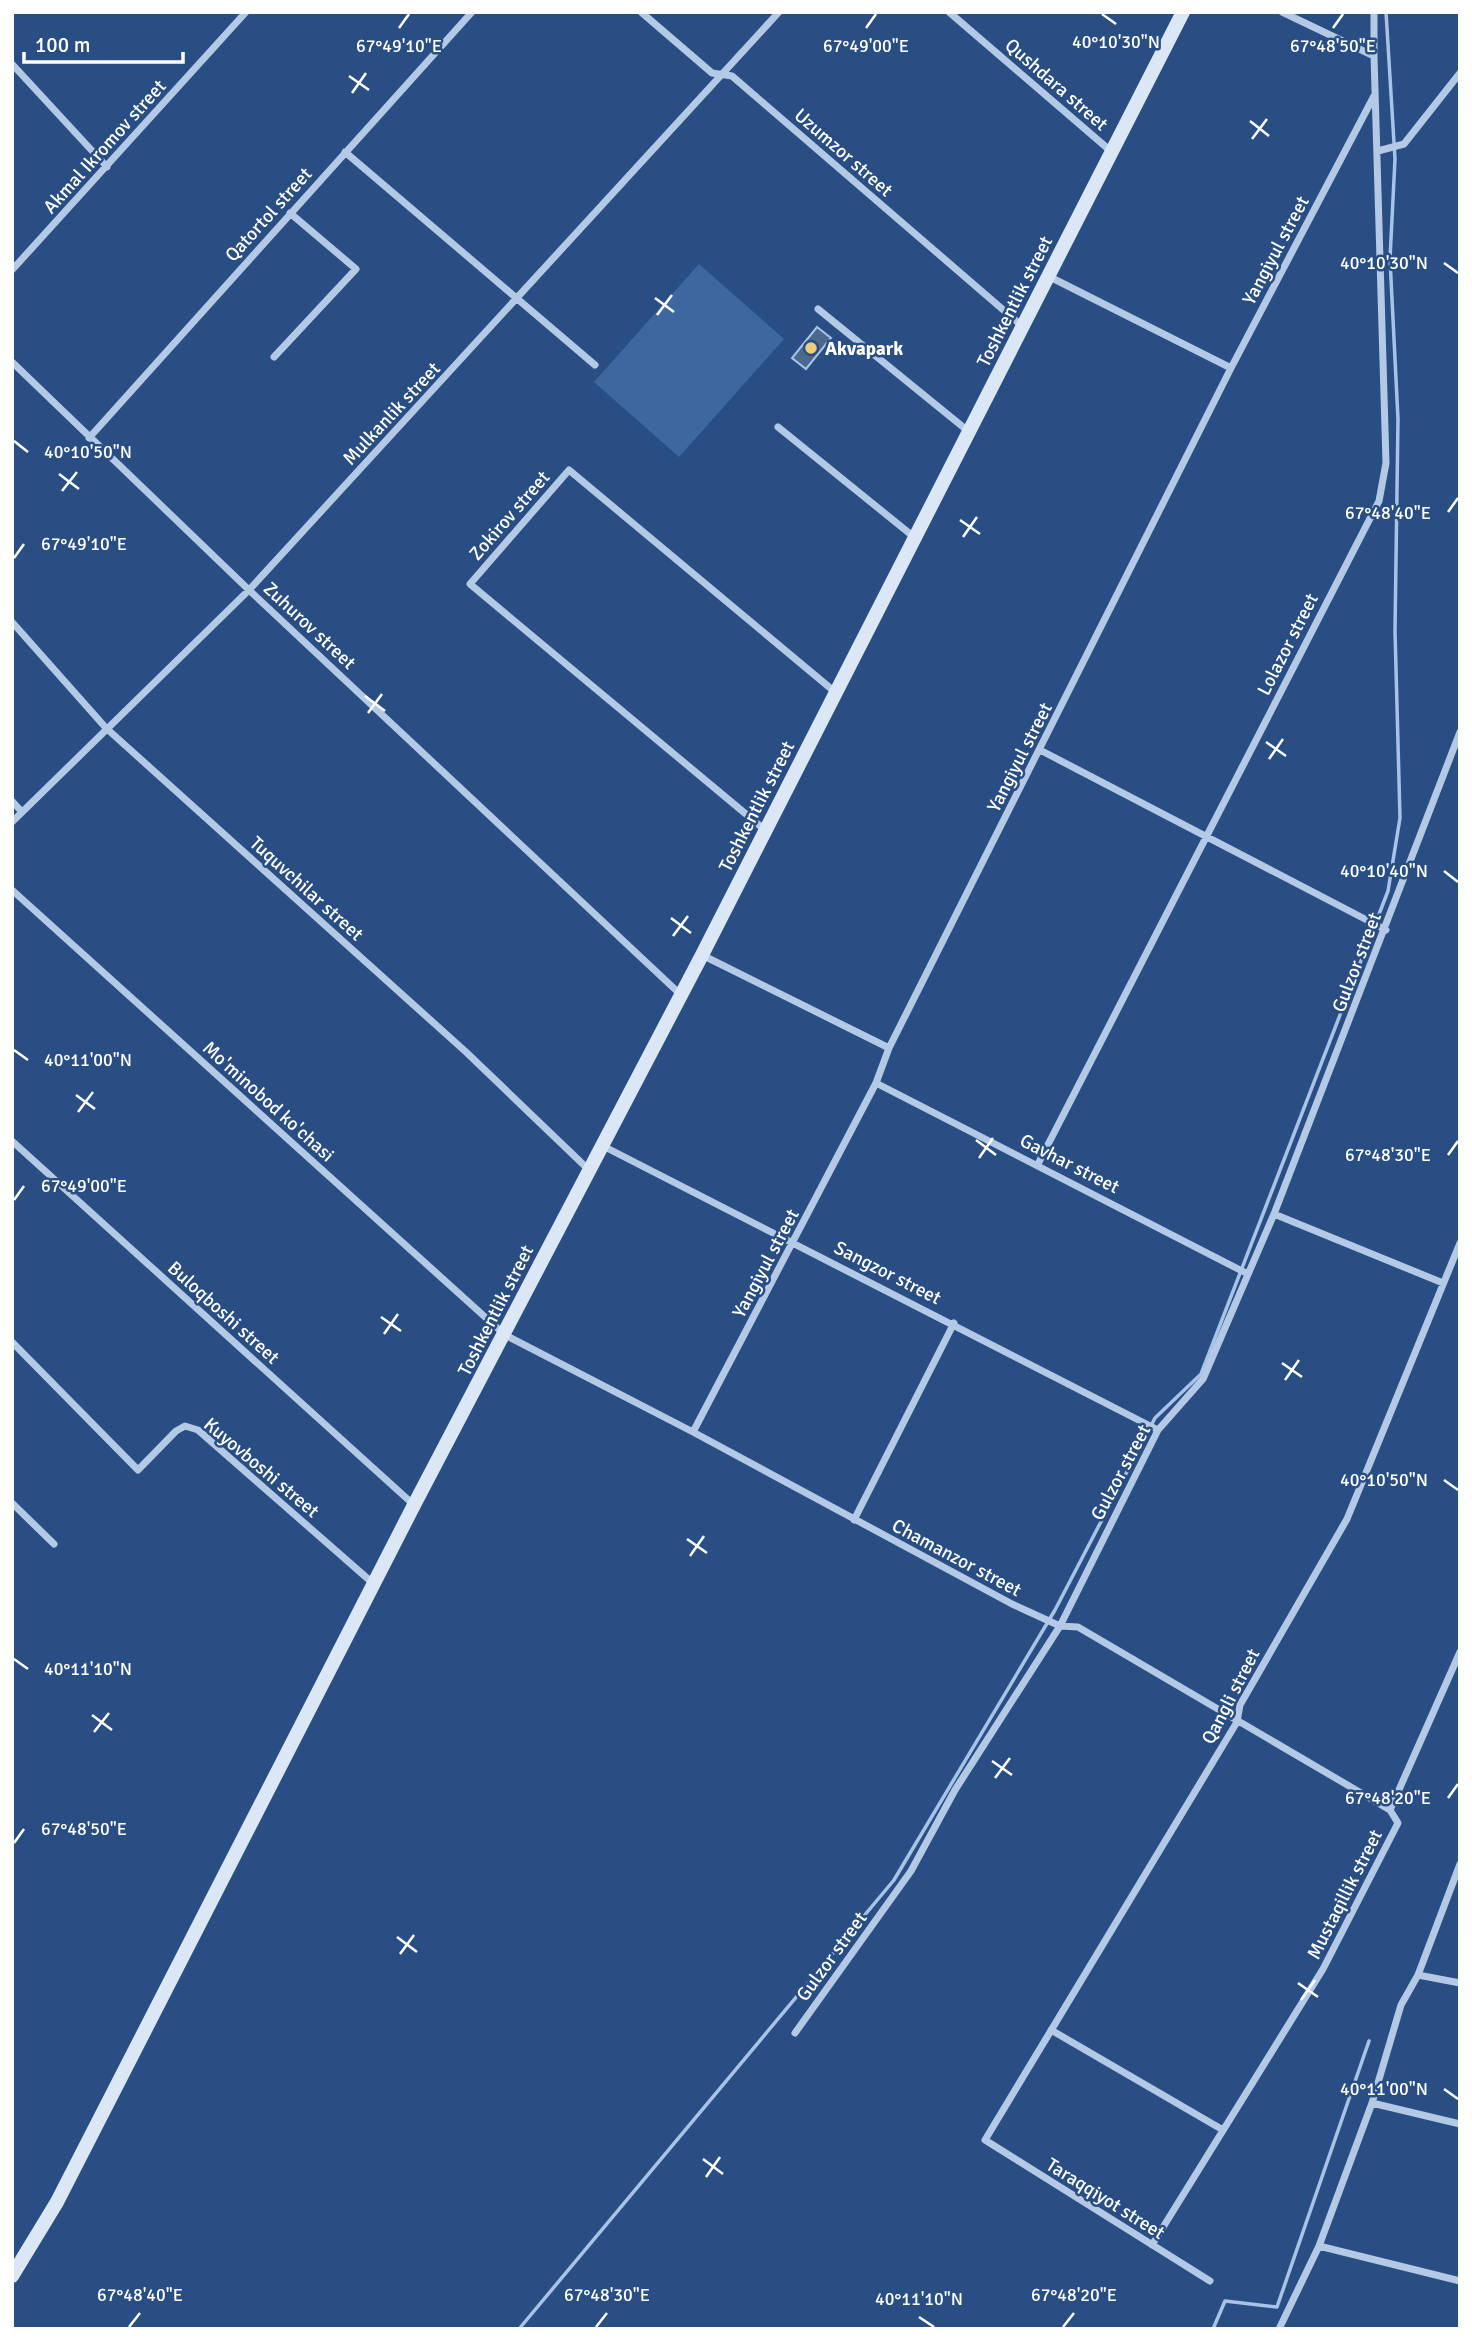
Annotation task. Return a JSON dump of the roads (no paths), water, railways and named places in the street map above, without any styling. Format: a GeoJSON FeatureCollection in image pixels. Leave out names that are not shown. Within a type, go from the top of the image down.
{"type":"FeatureCollection","features":[{"type":"Feature","properties":{"kind":"main road","name":"Toshkentlik street"},"geometry":{"type":"LineString","coordinates":[[12,2276],[57,2202],[414,1505],[702,955],[1183,12]]}},
{"type":"Feature","properties":{"kind":"street","name":"Akmal Ikromov street"},"geometry":{"type":"LineString","coordinates":[[12,270],[246,12]]}},
{"type":"Feature","properties":{"kind":"street","name":"Qatortol street"},"geometry":{"type":"LineString","coordinates":[[89,438],[472,12]]}},
{"type":"Feature","properties":{"kind":"street","name":"Uzumzor street"},"geometry":{"type":"LineString","coordinates":[[640,12],[712,73],[732,76],[1022,326]]}},
{"type":"Feature","properties":{"kind":"street","name":"Mulkanlik street"},"geometry":{"type":"LineString","coordinates":[[12,822],[249,590],[779,12]]}},
{"type":"Feature","properties":{"kind":"street","name":"Qushdara street"},"geometry":{"type":"LineString","coordinates":[[949,12],[1113,153]]}},
{"type":"Feature","properties":{"kind":"street"},"geometry":{"type":"LineString","coordinates":[[1282,12],[1374,56]]}},
{"type":"Feature","properties":{"kind":"street","name":"Lolazor street"},"geometry":{"type":"LineString","coordinates":[[1038,1164],[1379,501],[1385,463],[1374,12]]}},
{"type":"Feature","properties":{"kind":"street"},"geometry":{"type":"LineString","coordinates":[[12,64],[107,167]]}},
{"type":"Feature","properties":{"kind":"street"},"geometry":{"type":"LineString","coordinates":[[1378,151],[1404,145],[1460,73]]}},
{"type":"Feature","properties":{"kind":"street","name":"Yangiyul street"},"geometry":{"type":"LineString","coordinates":[[694,1432],[876,1083],[889,1048],[1231,368],[1374,96]]}},
{"type":"Feature","properties":{"kind":"street"},"geometry":{"type":"LineString","coordinates":[[345,152],[595,365]]}},
{"type":"Feature","properties":{"kind":"street"},"geometry":{"type":"LineString","coordinates":[[274,357],[356,269],[290,213]]}},
{"type":"Feature","properties":{"kind":"street"},"geometry":{"type":"LineString","coordinates":[[1048,276],[1231,368]]}},
{"type":"Feature","properties":{"kind":"street"},"geometry":{"type":"LineString","coordinates":[[818,309],[969,432]]}},
{"type":"Feature","properties":{"kind":"street","name":"Zuhurov street"},"geometry":{"type":"LineString","coordinates":[[12,362],[249,590],[680,994]]}},
{"type":"Feature","properties":{"kind":"street"},"geometry":{"type":"LineString","coordinates":[[778,427],[914,537]]}},
{"type":"Feature","properties":{"kind":"street","name":"Zokirov street"},"geometry":{"type":"LineString","coordinates":[[765,830],[470,584],[569,470],[835,692]]}},
{"type":"Feature","properties":{"kind":"street","name":"Tuquvchilar street"},"geometry":{"type":"LineString","coordinates":[[12,622],[106,728],[466,1052],[588,1169]]}},
{"type":"Feature","properties":{"kind":"street","name":"Gulzor street"},"geometry":{"type":"LineString","coordinates":[[795,2033],[911,1871],[955,1790],[1060,1626],[1158,1430],[1203,1379],[1274,1214],[1386,930],[1460,732]]}},
{"type":"Feature","properties":{"kind":"street"},"geometry":{"type":"LineString","coordinates":[[1040,750],[1386,930]]}},
{"type":"Feature","properties":{"kind":"street"},"geometry":{"type":"LineString","coordinates":[[12,801],[22,812]]}},
{"type":"Feature","properties":{"kind":"street","name":"Mo'minobod ko'chasi"},"geometry":{"type":"LineString","coordinates":[[12,890],[505,1335]]}},
{"type":"Feature","properties":{"kind":"street"},"geometry":{"type":"LineString","coordinates":[[702,955],[889,1048]]}},
{"type":"Feature","properties":{"kind":"street","name":"Gavhar street"},"geometry":{"type":"LineString","coordinates":[[876,1083],[1248,1274]]}},
{"type":"Feature","properties":{"kind":"street","name":"Buloqboshi street"},"geometry":{"type":"LineString","coordinates":[[12,1141],[414,1505]]}},
{"type":"Feature","properties":{"kind":"street","name":"Sangzor street"},"geometry":{"type":"LineString","coordinates":[[601,1145],[954,1323],[1158,1430]]}},
{"type":"Feature","properties":{"kind":"street"},"geometry":{"type":"LineString","coordinates":[[1274,1214],[1443,1283]]}},
{"type":"Feature","properties":{"kind":"street","name":"Qangli street"},"geometry":{"type":"LineString","coordinates":[[985,2140],[1237,1721],[1240,1705],[1347,1519],[1460,1243]]}},
{"type":"Feature","properties":{"kind":"street"},"geometry":{"type":"LineString","coordinates":[[855,1520],[954,1323]]}},
{"type":"Feature","properties":{"kind":"street","name":"Chamanzor street"},"geometry":{"type":"LineString","coordinates":[[505,1335],[694,1432],[1012,1604],[1060,1626],[1078,1628],[1390,1810]]}},
{"type":"Feature","properties":{"kind":"street","name":"Kuyovboshi street"},"geometry":{"type":"LineString","coordinates":[[12,1342],[138,1470],[176,1431],[186,1426],[198,1430],[375,1585]]}},
{"type":"Feature","properties":{"kind":"street"},"geometry":{"type":"LineString","coordinates":[[12,1503],[54,1544]]}},
{"type":"Feature","properties":{"kind":"street","name":"Mustaqillik street"},"geometry":{"type":"LineString","coordinates":[[1152,2245],[1323,1969],[1398,1823],[1390,1810],[1460,1652]]}},
{"type":"Feature","properties":{"kind":"street"},"geometry":{"type":"LineString","coordinates":[[1279,2329],[1319,2246],[1372,2103],[1401,2005],[1418,1975],[1460,1864]]}},
{"type":"Feature","properties":{"kind":"street"},"geometry":{"type":"LineString","coordinates":[[1418,1975],[1460,1983]]}},
{"type":"Feature","properties":{"kind":"street"},"geometry":{"type":"LineString","coordinates":[[1051,2030],[1223,2130]]}},
{"type":"Feature","properties":{"kind":"street"},"geometry":{"type":"LineString","coordinates":[[1372,2103],[1460,2124]]}},
{"type":"Feature","properties":{"kind":"street","name":"Taraqqiyot street"},"geometry":{"type":"LineString","coordinates":[[985,2140],[1210,2281]]}},
{"type":"Feature","properties":{"kind":"street"},"geometry":{"type":"LineString","coordinates":[[1319,2246],[1460,2281]]}},
{"type":"Feature","properties":{"kind":"waterway"},"geometry":{"type":"LineString","coordinates":[[519,2329],[894,1880],[1055,1610],[1155,1418],[1201,1374],[1388,891],[1400,818],[1395,631],[1398,419],[1390,259],[1395,159],[1386,12]]}},
{"type":"Feature","properties":{"kind":"waterway"},"geometry":{"type":"LineString","coordinates":[[1213,2329],[1225,2301],[1277,2307],[1369,2041]]}},
{"type":"Feature","properties":{"kind":"place","name":"Akvapark"},"geometry":{"type":"Point","coordinates":[811,348]}}]}
